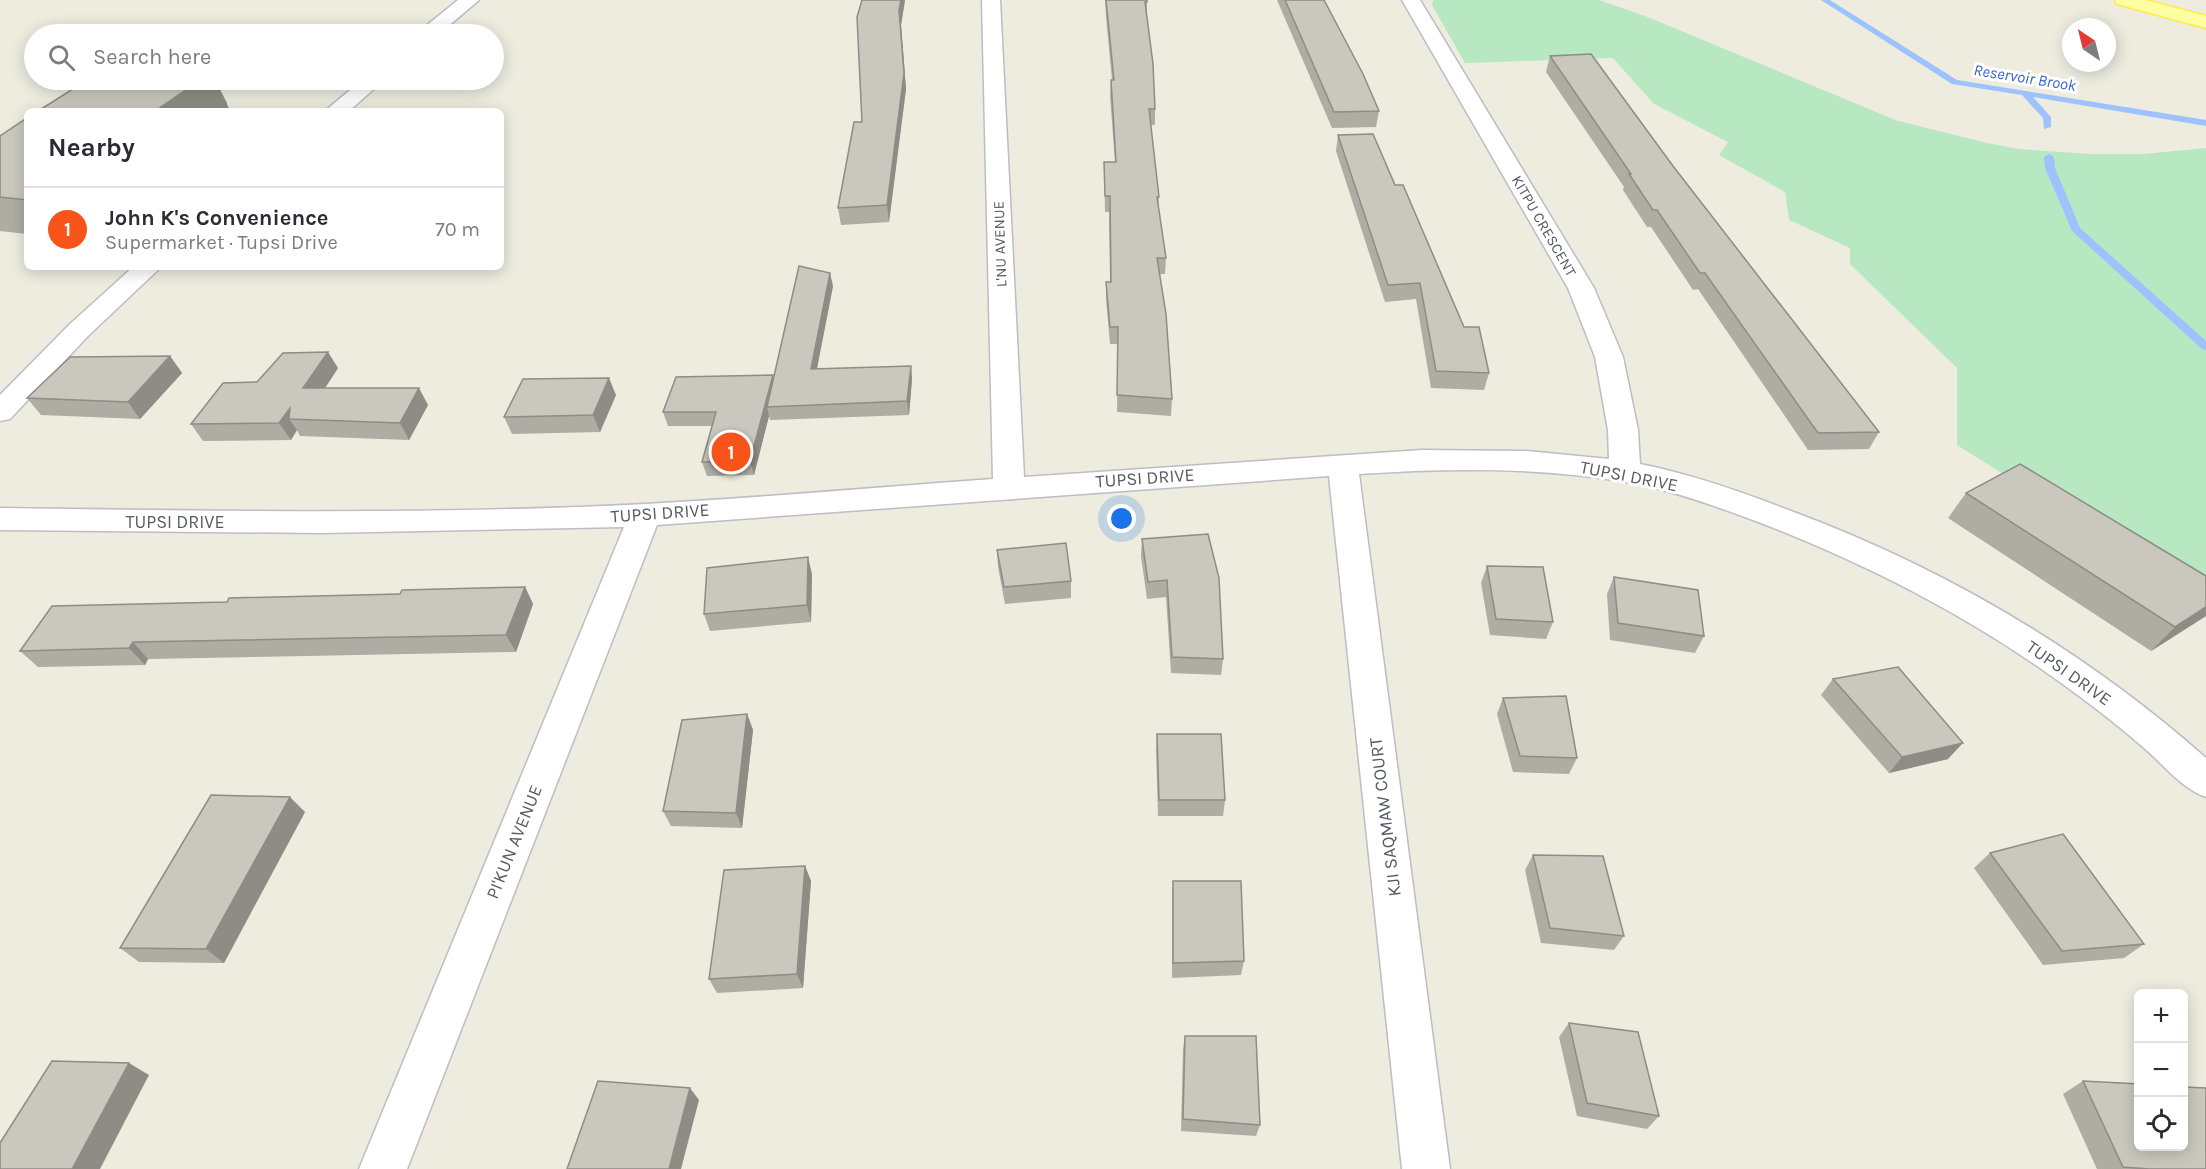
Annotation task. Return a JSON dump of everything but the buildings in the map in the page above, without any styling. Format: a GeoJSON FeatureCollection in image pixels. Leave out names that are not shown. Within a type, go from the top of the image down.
{"type":"FeatureCollection","features":[{"type":"Feature","properties":{"kind":"main road"},"geometry":{"type":"LineString","coordinates":[[2124,0],[2206,22]]}},
{"type":"Feature","properties":{"kind":"street"},"geometry":{"type":"LineString","coordinates":[[440,24],[470,0]]}},
{"type":"Feature","properties":{"kind":"street","name":"L'NU AVENUE"},"geometry":{"type":"LineString","coordinates":[[991,0],[1009,488]]}},
{"type":"Feature","properties":{"kind":"street","name":"KITPU CRESCENT"},"geometry":{"type":"LineString","coordinates":[[1411,0],[1581,288],[1609,357],[1623,430],[1625,471]]}},
{"type":"Feature","properties":{"kind":"street"},"geometry":{"type":"LineString","coordinates":[[340,108],[362,90]]}},
{"type":"Feature","properties":{"kind":"street"},"geometry":{"type":"LineString","coordinates":[[0,412],[79,330],[145,270]]}},
{"type":"Feature","properties":{"kind":"street","name":"TUPSI DRIVE"},"geometry":{"type":"LineString","coordinates":[[0,519],[402,522],[645,515],[1343,465],[1509,461],[1625,471],[1671,481],[1789,522],[1873,557],[1946,594],[2085,682],[2136,721],[2206,781]]}},
{"type":"Feature","properties":{"kind":"street","name":"KJI SAQMAW COURT"},"geometry":{"type":"LineString","coordinates":[[1343,465],[1426,1169]]}},
{"type":"Feature","properties":{"kind":"street","name":"PI'KUN AVENUE"},"geometry":{"type":"LineString","coordinates":[[383,1169],[645,515]]}},
{"type":"Feature","properties":{"kind":"green space"},"geometry":{"type":"Polygon","coordinates":[[[1433,0],[1599,0],[1645,16],[1898,121],[1987,143],[2019,149],[2089,154],[2143,154],[2206,148],[2206,602],[1957,445],[1957,368],[1850,264],[1850,248],[1789,220],[1785,192],[1719,155],[1728,142],[1654,104],[1613,58],[1465,63],[1432,5],[1433,0]]]}},
{"type":"Feature","properties":{"kind":"waterway","name":"Reservoir Brook"},"geometry":{"type":"LineString","coordinates":[[1825,0],[1955,82],[2024,93]]}},
{"type":"Feature","properties":{"kind":"waterway","name":"Reservoir Brook"},"geometry":{"type":"LineString","coordinates":[[2024,93],[2206,123]]}},
{"type":"Feature","properties":{"kind":"waterway"},"geometry":{"type":"LineString","coordinates":[[2024,93],[2047,117],[2047,127]]}},
{"type":"Feature","properties":{"kind":"waterway"},"geometry":{"type":"LineString","coordinates":[[2049,157],[2050,168],[2076,229],[2206,347]]}},
{"type":"Feature","properties":{"kind":"place","name":"John K's Convenience"},"geometry":{"type":"Point","coordinates":[731,452]}}]}
